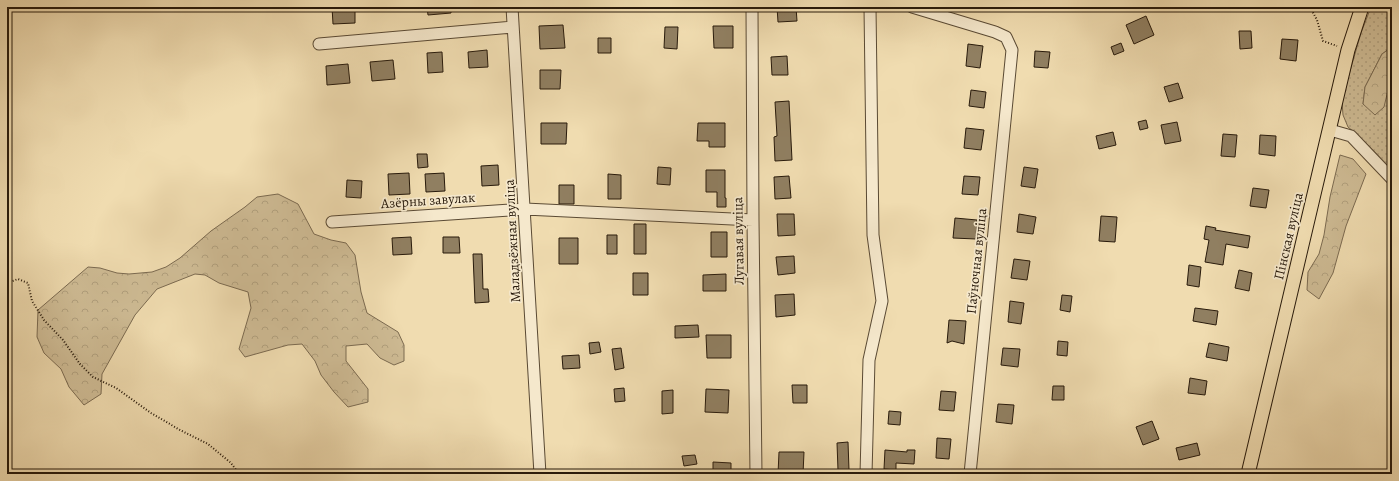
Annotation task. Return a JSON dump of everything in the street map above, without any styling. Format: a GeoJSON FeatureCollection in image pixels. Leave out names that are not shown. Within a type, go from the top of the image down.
{"type":"FeatureCollection","features":[{"type":"Feature","properties":{"kind":"main road","name":"Пінская вуліца"},"geometry":{"type":"LineString","coordinates":[[1248,474],[1348,50],[1362,7]]}},
{"type":"Feature","properties":{"kind":"street","name":"Маладзёжная вуліца"},"geometry":{"type":"LineString","coordinates":[[512,7],[540,474]]}},
{"type":"Feature","properties":{"kind":"street","name":"Лугавая вуліца"},"geometry":{"type":"LineString","coordinates":[[752,7],[756,474]]}},
{"type":"Feature","properties":{"kind":"street"},"geometry":{"type":"LineString","coordinates":[[866,474],[869,360],[882,301],[873,235],[870,7]]}},
{"type":"Feature","properties":{"kind":"street","name":"Паўночная вуліца"},"geometry":{"type":"LineString","coordinates":[[912,7],[995,32],[1006,37],[1012,50],[970,474]]}},
{"type":"Feature","properties":{"kind":"street"},"geometry":{"type":"LineString","coordinates":[[320,44],[513,27]]}},
{"type":"Feature","properties":{"kind":"street"},"geometry":{"type":"LineString","coordinates":[[1330,130],[1351,136],[1392,179]]}},
{"type":"Feature","properties":{"kind":"street","name":"Азёрны завулак"},"geometry":{"type":"LineString","coordinates":[[332,222],[525,209],[753,220]]}},
{"type":"Feature","properties":{"kind":"path"},"geometry":{"type":"LineString","coordinates":[[1310,7],[1317,20],[1323,41],[1348,50]]}},
{"type":"Feature","properties":{"kind":"path"},"geometry":{"type":"LineString","coordinates":[[7,283],[18,279],[28,283],[32,301],[44,320],[63,340],[80,364],[93,377],[116,388],[162,420],[208,444],[231,463],[239,474]]}},
{"type":"Feature","properties":{"kind":"green space"},"geometry":{"type":"Polygon","coordinates":[[[1371,7],[1392,7],[1392,47],[1382,54],[1365,87],[1363,104],[1389,86],[1388,76],[1392,73],[1392,141],[1389,151],[1392,157],[1392,170],[1360,137],[1348,127],[1343,115],[1342,102],[1350,71],[1361,33],[1371,7]]]}},
{"type":"Feature","properties":{"kind":"green space"},"geometry":{"type":"Polygon","coordinates":[[[1392,47],[1392,73],[1388,76],[1389,86],[1384,107],[1375,115],[1363,104],[1365,87],[1382,54],[1392,47]]]}},
{"type":"Feature","properties":{"kind":"green space"},"geometry":{"type":"Polygon","coordinates":[[[1340,155],[1353,159],[1366,174],[1346,226],[1333,273],[1319,299],[1307,290],[1308,272],[1319,254],[1340,155]]]}},
{"type":"Feature","properties":{"kind":"green space"},"geometry":{"type":"Polygon","coordinates":[[[278,194],[298,204],[314,234],[346,243],[355,255],[361,292],[367,313],[398,332],[404,345],[404,361],[394,365],[380,358],[367,344],[346,346],[346,361],[368,389],[368,402],[348,407],[321,375],[315,361],[302,344],[288,345],[245,357],[239,349],[251,308],[248,292],[219,283],[205,275],[195,274],[157,289],[135,315],[102,374],[101,394],[84,405],[69,387],[61,369],[44,353],[37,337],[38,310],[88,267],[129,274],[152,272],[166,267],[180,258],[211,231],[257,197],[278,194]]]}},
{"type":"Feature","properties":{"kind":"building"},"geometry":{"type":"Polygon","coordinates":[[[332,7],[355,7],[355,23],[333,24],[332,7]]]}},
{"type":"Feature","properties":{"kind":"building"},"geometry":{"type":"Polygon","coordinates":[[[427,7],[451,7],[451,13],[428,15],[427,7]]]}},
{"type":"Feature","properties":{"kind":"building"},"geometry":{"type":"Polygon","coordinates":[[[777,7],[796,7],[797,21],[778,22],[777,7]]]}},
{"type":"Feature","properties":{"kind":"building"},"geometry":{"type":"Polygon","coordinates":[[[1146,16],[1154,35],[1134,44],[1126,25],[1146,16]]]}},
{"type":"Feature","properties":{"kind":"building"},"geometry":{"type":"Polygon","coordinates":[[[563,25],[565,48],[540,49],[539,26],[563,25]]]}},
{"type":"Feature","properties":{"kind":"building"},"geometry":{"type":"Polygon","coordinates":[[[713,26],[733,26],[733,48],[714,48],[713,26]]]}},
{"type":"Feature","properties":{"kind":"building"},"geometry":{"type":"Polygon","coordinates":[[[665,27],[678,27],[677,49],[664,48],[665,27]]]}},
{"type":"Feature","properties":{"kind":"building"},"geometry":{"type":"Polygon","coordinates":[[[1239,31],[1251,31],[1252,48],[1240,49],[1239,31]]]}},
{"type":"Feature","properties":{"kind":"building"},"geometry":{"type":"Polygon","coordinates":[[[598,38],[611,38],[611,53],[598,53],[598,38]]]}},
{"type":"Feature","properties":{"kind":"building"},"geometry":{"type":"Polygon","coordinates":[[[1282,39],[1298,40],[1296,61],[1280,59],[1282,39]]]}},
{"type":"Feature","properties":{"kind":"building"},"geometry":{"type":"Polygon","coordinates":[[[1121,43],[1124,51],[1114,55],[1111,47],[1121,43]]]}},
{"type":"Feature","properties":{"kind":"building"},"geometry":{"type":"Polygon","coordinates":[[[968,44],[983,46],[980,68],[966,66],[968,44]]]}},
{"type":"Feature","properties":{"kind":"building"},"geometry":{"type":"Polygon","coordinates":[[[487,50],[488,67],[469,68],[468,52],[487,50]]]}},
{"type":"Feature","properties":{"kind":"building"},"geometry":{"type":"Polygon","coordinates":[[[1035,51],[1050,52],[1048,68],[1034,67],[1035,51]]]}},
{"type":"Feature","properties":{"kind":"building"},"geometry":{"type":"Polygon","coordinates":[[[442,52],[443,72],[428,73],[427,53],[442,52]]]}},
{"type":"Feature","properties":{"kind":"building"},"geometry":{"type":"Polygon","coordinates":[[[787,56],[788,75],[772,75],[771,57],[787,56]]]}},
{"type":"Feature","properties":{"kind":"building"},"geometry":{"type":"Polygon","coordinates":[[[393,60],[395,79],[372,81],[370,62],[393,60]]]}},
{"type":"Feature","properties":{"kind":"building"},"geometry":{"type":"Polygon","coordinates":[[[348,64],[350,83],[327,85],[326,66],[348,64]]]}},
{"type":"Feature","properties":{"kind":"building"},"geometry":{"type":"Polygon","coordinates":[[[540,70],[561,70],[560,89],[540,89],[540,70]]]}},
{"type":"Feature","properties":{"kind":"building"},"geometry":{"type":"Polygon","coordinates":[[[1178,83],[1183,98],[1169,102],[1164,87],[1178,83]]]}},
{"type":"Feature","properties":{"kind":"building"},"geometry":{"type":"Polygon","coordinates":[[[971,90],[986,92],[984,108],[969,106],[971,90]]]}},
{"type":"Feature","properties":{"kind":"building"},"geometry":{"type":"Polygon","coordinates":[[[789,101],[792,160],[775,161],[774,137],[777,136],[775,102],[789,101]]]}},
{"type":"Feature","properties":{"kind":"building"},"geometry":{"type":"Polygon","coordinates":[[[1146,120],[1148,128],[1140,130],[1138,122],[1146,120]]]}},
{"type":"Feature","properties":{"kind":"building"},"geometry":{"type":"Polygon","coordinates":[[[1177,122],[1181,141],[1165,144],[1161,125],[1177,122]]]}},
{"type":"Feature","properties":{"kind":"building"},"geometry":{"type":"Polygon","coordinates":[[[541,123],[567,123],[566,144],[541,144],[541,123]]]}},
{"type":"Feature","properties":{"kind":"building"},"geometry":{"type":"Polygon","coordinates":[[[698,123],[725,123],[725,147],[709,147],[709,141],[697,141],[698,123]]]}},
{"type":"Feature","properties":{"kind":"building"},"geometry":{"type":"Polygon","coordinates":[[[966,128],[984,130],[981,150],[964,148],[966,128]]]}},
{"type":"Feature","properties":{"kind":"building"},"geometry":{"type":"Polygon","coordinates":[[[1113,132],[1116,145],[1099,149],[1096,136],[1113,132]]]}},
{"type":"Feature","properties":{"kind":"building"},"geometry":{"type":"Polygon","coordinates":[[[1223,134],[1237,135],[1235,157],[1221,156],[1223,134]]]}},
{"type":"Feature","properties":{"kind":"building"},"geometry":{"type":"Polygon","coordinates":[[[1260,135],[1276,136],[1275,156],[1259,154],[1260,135]]]}},
{"type":"Feature","properties":{"kind":"building"},"geometry":{"type":"Polygon","coordinates":[[[417,154],[427,154],[428,167],[418,168],[417,154]]]}},
{"type":"Feature","properties":{"kind":"building"},"geometry":{"type":"Polygon","coordinates":[[[498,165],[499,185],[482,186],[481,166],[498,165]]]}},
{"type":"Feature","properties":{"kind":"building"},"geometry":{"type":"Polygon","coordinates":[[[658,167],[671,168],[670,185],[657,184],[658,167]]]}},
{"type":"Feature","properties":{"kind":"building"},"geometry":{"type":"Polygon","coordinates":[[[1024,167],[1038,169],[1035,188],[1021,186],[1024,167]]]}},
{"type":"Feature","properties":{"kind":"building"},"geometry":{"type":"Polygon","coordinates":[[[706,170],[725,170],[726,207],[717,207],[717,192],[706,192],[706,170]]]}},
{"type":"Feature","properties":{"kind":"building"},"geometry":{"type":"Polygon","coordinates":[[[409,173],[410,194],[389,195],[388,174],[409,173]]]}},
{"type":"Feature","properties":{"kind":"building"},"geometry":{"type":"Polygon","coordinates":[[[444,173],[445,191],[426,192],[425,174],[444,173]]]}},
{"type":"Feature","properties":{"kind":"building"},"geometry":{"type":"Polygon","coordinates":[[[608,174],[621,175],[621,199],[608,199],[608,174]]]}},
{"type":"Feature","properties":{"kind":"building"},"geometry":{"type":"Polygon","coordinates":[[[789,176],[791,198],[775,199],[774,177],[789,176]]]}},
{"type":"Feature","properties":{"kind":"building"},"geometry":{"type":"Polygon","coordinates":[[[964,176],[980,177],[978,195],[962,194],[964,176]]]}},
{"type":"Feature","properties":{"kind":"building"},"geometry":{"type":"Polygon","coordinates":[[[347,180],[362,181],[361,198],[346,197],[347,180]]]}},
{"type":"Feature","properties":{"kind":"building"},"geometry":{"type":"Polygon","coordinates":[[[559,185],[574,185],[574,204],[559,204],[559,185]]]}},
{"type":"Feature","properties":{"kind":"building"},"geometry":{"type":"Polygon","coordinates":[[[1253,188],[1269,190],[1266,208],[1250,206],[1253,188]]]}},
{"type":"Feature","properties":{"kind":"building"},"geometry":{"type":"Polygon","coordinates":[[[777,214],[794,214],[795,235],[778,236],[777,214]]]}},
{"type":"Feature","properties":{"kind":"building"},"geometry":{"type":"Polygon","coordinates":[[[1019,214],[1036,217],[1033,234],[1017,232],[1019,214]]]}},
{"type":"Feature","properties":{"kind":"building"},"geometry":{"type":"Polygon","coordinates":[[[1101,216],[1117,217],[1115,242],[1099,241],[1101,216]]]}},
{"type":"Feature","properties":{"kind":"building"},"geometry":{"type":"Polygon","coordinates":[[[955,218],[977,220],[976,239],[953,238],[955,218]]]}},
{"type":"Feature","properties":{"kind":"building"},"geometry":{"type":"Polygon","coordinates":[[[634,224],[646,224],[646,254],[634,254],[634,224]]]}},
{"type":"Feature","properties":{"kind":"building"},"geometry":{"type":"Polygon","coordinates":[[[1206,226],[1216,228],[1215,230],[1250,236],[1248,248],[1226,244],[1223,265],[1205,262],[1209,240],[1204,239],[1206,226]]]}},
{"type":"Feature","properties":{"kind":"building"},"geometry":{"type":"Polygon","coordinates":[[[711,232],[727,232],[727,257],[711,257],[711,232]]]}},
{"type":"Feature","properties":{"kind":"building"},"geometry":{"type":"Polygon","coordinates":[[[607,235],[617,235],[617,254],[607,254],[607,235]]]}},
{"type":"Feature","properties":{"kind":"building"},"geometry":{"type":"Polygon","coordinates":[[[411,237],[412,254],[393,255],[392,238],[411,237]]]}},
{"type":"Feature","properties":{"kind":"building"},"geometry":{"type":"Polygon","coordinates":[[[443,237],[459,237],[460,253],[443,253],[443,237]]]}},
{"type":"Feature","properties":{"kind":"building"},"geometry":{"type":"Polygon","coordinates":[[[559,238],[578,238],[578,264],[559,264],[559,238]]]}},
{"type":"Feature","properties":{"kind":"building"},"geometry":{"type":"Polygon","coordinates":[[[473,254],[482,254],[483,289],[488,289],[489,302],[475,303],[473,254]]]}},
{"type":"Feature","properties":{"kind":"building"},"geometry":{"type":"Polygon","coordinates":[[[794,256],[795,273],[778,275],[776,257],[794,256]]]}},
{"type":"Feature","properties":{"kind":"building"},"geometry":{"type":"Polygon","coordinates":[[[1014,259],[1030,261],[1027,280],[1011,278],[1014,259]]]}},
{"type":"Feature","properties":{"kind":"building"},"geometry":{"type":"Polygon","coordinates":[[[1189,265],[1201,267],[1199,287],[1187,285],[1189,265]]]}},
{"type":"Feature","properties":{"kind":"building"},"geometry":{"type":"Polygon","coordinates":[[[1239,270],[1252,273],[1249,291],[1235,288],[1239,270]]]}},
{"type":"Feature","properties":{"kind":"building"},"geometry":{"type":"Polygon","coordinates":[[[633,273],[648,273],[648,295],[633,295],[633,273]]]}},
{"type":"Feature","properties":{"kind":"building"},"geometry":{"type":"Polygon","coordinates":[[[726,274],[726,291],[703,291],[703,275],[726,274]]]}},
{"type":"Feature","properties":{"kind":"building"},"geometry":{"type":"Polygon","coordinates":[[[794,294],[795,315],[776,317],[775,295],[794,294]]]}},
{"type":"Feature","properties":{"kind":"building"},"geometry":{"type":"Polygon","coordinates":[[[1062,295],[1072,296],[1070,312],[1060,310],[1062,295]]]}},
{"type":"Feature","properties":{"kind":"building"},"geometry":{"type":"Polygon","coordinates":[[[1010,301],[1024,303],[1021,324],[1008,322],[1010,301]]]}},
{"type":"Feature","properties":{"kind":"building"},"geometry":{"type":"Polygon","coordinates":[[[1195,308],[1218,311],[1216,325],[1193,321],[1195,308]]]}},
{"type":"Feature","properties":{"kind":"building"},"geometry":{"type":"Polygon","coordinates":[[[949,320],[966,321],[964,344],[952,341],[947,343],[949,320]]]}},
{"type":"Feature","properties":{"kind":"building"},"geometry":{"type":"Polygon","coordinates":[[[698,325],[699,337],[675,338],[675,326],[698,325]]]}},
{"type":"Feature","properties":{"kind":"building"},"geometry":{"type":"Polygon","coordinates":[[[706,335],[731,335],[731,358],[707,358],[706,335]]]}},
{"type":"Feature","properties":{"kind":"building"},"geometry":{"type":"Polygon","coordinates":[[[1058,341],[1068,342],[1067,356],[1057,355],[1058,341]]]}},
{"type":"Feature","properties":{"kind":"building"},"geometry":{"type":"Polygon","coordinates":[[[599,342],[601,352],[590,354],[589,343],[599,342]]]}},
{"type":"Feature","properties":{"kind":"building"},"geometry":{"type":"Polygon","coordinates":[[[1209,343],[1229,347],[1227,361],[1206,357],[1209,343]]]}},
{"type":"Feature","properties":{"kind":"building"},"geometry":{"type":"Polygon","coordinates":[[[621,348],[624,368],[615,370],[612,349],[621,348]]]}},
{"type":"Feature","properties":{"kind":"building"},"geometry":{"type":"Polygon","coordinates":[[[1003,348],[1020,349],[1018,367],[1001,365],[1003,348]]]}},
{"type":"Feature","properties":{"kind":"building"},"geometry":{"type":"Polygon","coordinates":[[[579,355],[580,368],[563,369],[562,356],[579,355]]]}},
{"type":"Feature","properties":{"kind":"building"},"geometry":{"type":"Polygon","coordinates":[[[1190,378],[1207,381],[1205,395],[1188,393],[1190,378]]]}},
{"type":"Feature","properties":{"kind":"building"},"geometry":{"type":"Polygon","coordinates":[[[792,385],[807,385],[807,403],[793,403],[792,385]]]}},
{"type":"Feature","properties":{"kind":"building"},"geometry":{"type":"Polygon","coordinates":[[[1053,386],[1064,386],[1064,400],[1052,400],[1053,386]]]}},
{"type":"Feature","properties":{"kind":"building"},"geometry":{"type":"Polygon","coordinates":[[[624,388],[625,401],[615,402],[614,389],[624,388]]]}},
{"type":"Feature","properties":{"kind":"building"},"geometry":{"type":"Polygon","coordinates":[[[706,389],[729,390],[728,413],[705,412],[706,389]]]}},
{"type":"Feature","properties":{"kind":"building"},"geometry":{"type":"Polygon","coordinates":[[[673,390],[673,413],[662,414],[662,391],[673,390]]]}},
{"type":"Feature","properties":{"kind":"building"},"geometry":{"type":"Polygon","coordinates":[[[941,391],[956,392],[954,411],[939,410],[941,391]]]}},
{"type":"Feature","properties":{"kind":"building"},"geometry":{"type":"Polygon","coordinates":[[[998,404],[1014,405],[1012,424],[996,422],[998,404]]]}},
{"type":"Feature","properties":{"kind":"building"},"geometry":{"type":"Polygon","coordinates":[[[889,411],[901,412],[900,425],[888,424],[889,411]]]}},
{"type":"Feature","properties":{"kind":"building"},"geometry":{"type":"Polygon","coordinates":[[[1152,421],[1159,439],[1143,445],[1136,427],[1152,421]]]}},
{"type":"Feature","properties":{"kind":"building"},"geometry":{"type":"Polygon","coordinates":[[[937,438],[951,439],[949,459],[936,458],[937,438]]]}},
{"type":"Feature","properties":{"kind":"building"},"geometry":{"type":"Polygon","coordinates":[[[848,442],[849,470],[838,470],[837,443],[848,442]]]}},
{"type":"Feature","properties":{"kind":"building"},"geometry":{"type":"Polygon","coordinates":[[[1197,443],[1200,455],[1179,460],[1176,448],[1197,443]]]}},
{"type":"Feature","properties":{"kind":"building"},"geometry":{"type":"Polygon","coordinates":[[[885,450],[907,452],[907,450],[915,450],[914,464],[896,463],[896,470],[884,469],[885,450]]]}},
{"type":"Feature","properties":{"kind":"building"},"geometry":{"type":"Polygon","coordinates":[[[779,452],[804,452],[803,474],[778,474],[779,452]]]}},
{"type":"Feature","properties":{"kind":"building"},"geometry":{"type":"Polygon","coordinates":[[[695,455],[697,464],[684,466],[682,456],[695,455]]]}},
{"type":"Feature","properties":{"kind":"building"},"geometry":{"type":"Polygon","coordinates":[[[713,462],[731,463],[731,474],[713,474],[713,462]]]}}]}
